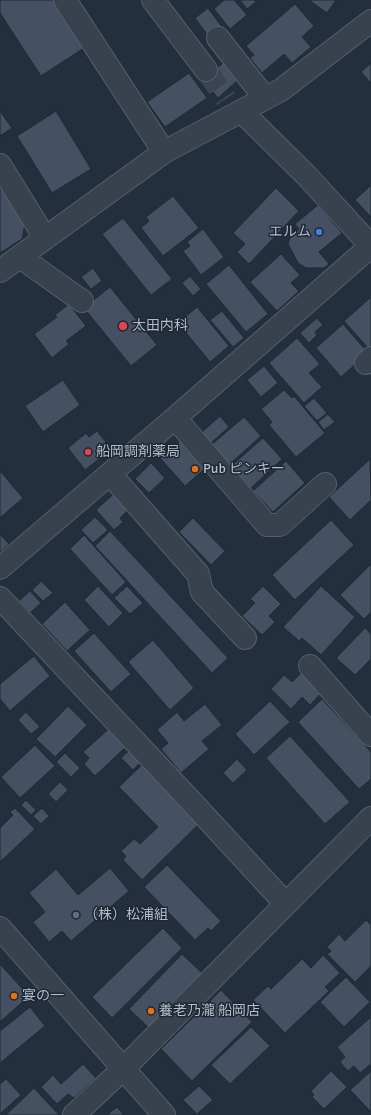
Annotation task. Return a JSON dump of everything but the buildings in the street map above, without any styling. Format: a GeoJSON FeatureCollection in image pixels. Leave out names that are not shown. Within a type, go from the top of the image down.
{"type":"FeatureCollection","features":[{"type":"Feature","properties":{"kind":"street"},"geometry":{"type":"LineString","coordinates":[[65,0],[164,152]]}},
{"type":"Feature","properties":{"kind":"street"},"geometry":{"type":"LineString","coordinates":[[153,0],[206,70]]}},
{"type":"Feature","properties":{"kind":"street"},"geometry":{"type":"LineString","coordinates":[[0,271],[164,152],[234,108],[265,98],[281,90],[371,21]]}},
{"type":"Feature","properties":{"kind":"street"},"geometry":{"type":"LineString","coordinates":[[218,38],[265,98]]}},
{"type":"Feature","properties":{"kind":"street"},"geometry":{"type":"LineString","coordinates":[[0,568],[175,418],[371,246],[306,175],[234,108]]}},
{"type":"Feature","properties":{"kind":"street"},"geometry":{"type":"LineString","coordinates":[[0,165],[45,238]]}},
{"type":"Feature","properties":{"kind":"street"},"geometry":{"type":"LineString","coordinates":[[20,257],[82,301]]}},
{"type":"Feature","properties":{"kind":"street"},"geometry":{"type":"LineString","coordinates":[[175,418],[266,525],[280,525],[325,484]]}},
{"type":"Feature","properties":{"kind":"street"},"geometry":{"type":"LineString","coordinates":[[110,474],[198,574],[202,592],[245,638]]}},
{"type":"Feature","properties":{"kind":"street"},"geometry":{"type":"LineString","coordinates":[[0,598],[189,798],[285,903]]}},
{"type":"Feature","properties":{"kind":"street"},"geometry":{"type":"LineString","coordinates":[[310,666],[371,735]]}},
{"type":"Feature","properties":{"kind":"street"},"geometry":{"type":"LineString","coordinates":[[74,1115],[123,1069],[285,903],[371,818]]}},
{"type":"Feature","properties":{"kind":"street"},"geometry":{"type":"LineString","coordinates":[[0,928],[164,1115]]}},
{"type":"Feature","properties":{"kind":"tunnel"},"geometry":{"type":"LineString","coordinates":[[206,70],[226,99]]}},
{"type":"Feature","properties":{"kind":"place","name":"エルム"},"geometry":{"type":"Point","coordinates":[319,232]}},
{"type":"Feature","properties":{"kind":"place","name":"太田内科"},"geometry":{"type":"Point","coordinates":[123,326]}},
{"type":"Feature","properties":{"kind":"place","name":"船岡調剤薬局"},"geometry":{"type":"Point","coordinates":[88,452]}},
{"type":"Feature","properties":{"kind":"place","name":"Pub ピンキー"},"geometry":{"type":"Point","coordinates":[195,469]}},
{"type":"Feature","properties":{"kind":"place","name":"（株）松浦組"},"geometry":{"type":"Point","coordinates":[76,915]}},
{"type":"Feature","properties":{"kind":"place","name":"宴の一"},"geometry":{"type":"Point","coordinates":[14,996]}},
{"type":"Feature","properties":{"kind":"place","name":"養老乃瀧 船岡店"},"geometry":{"type":"Point","coordinates":[151,1011]}}]}
